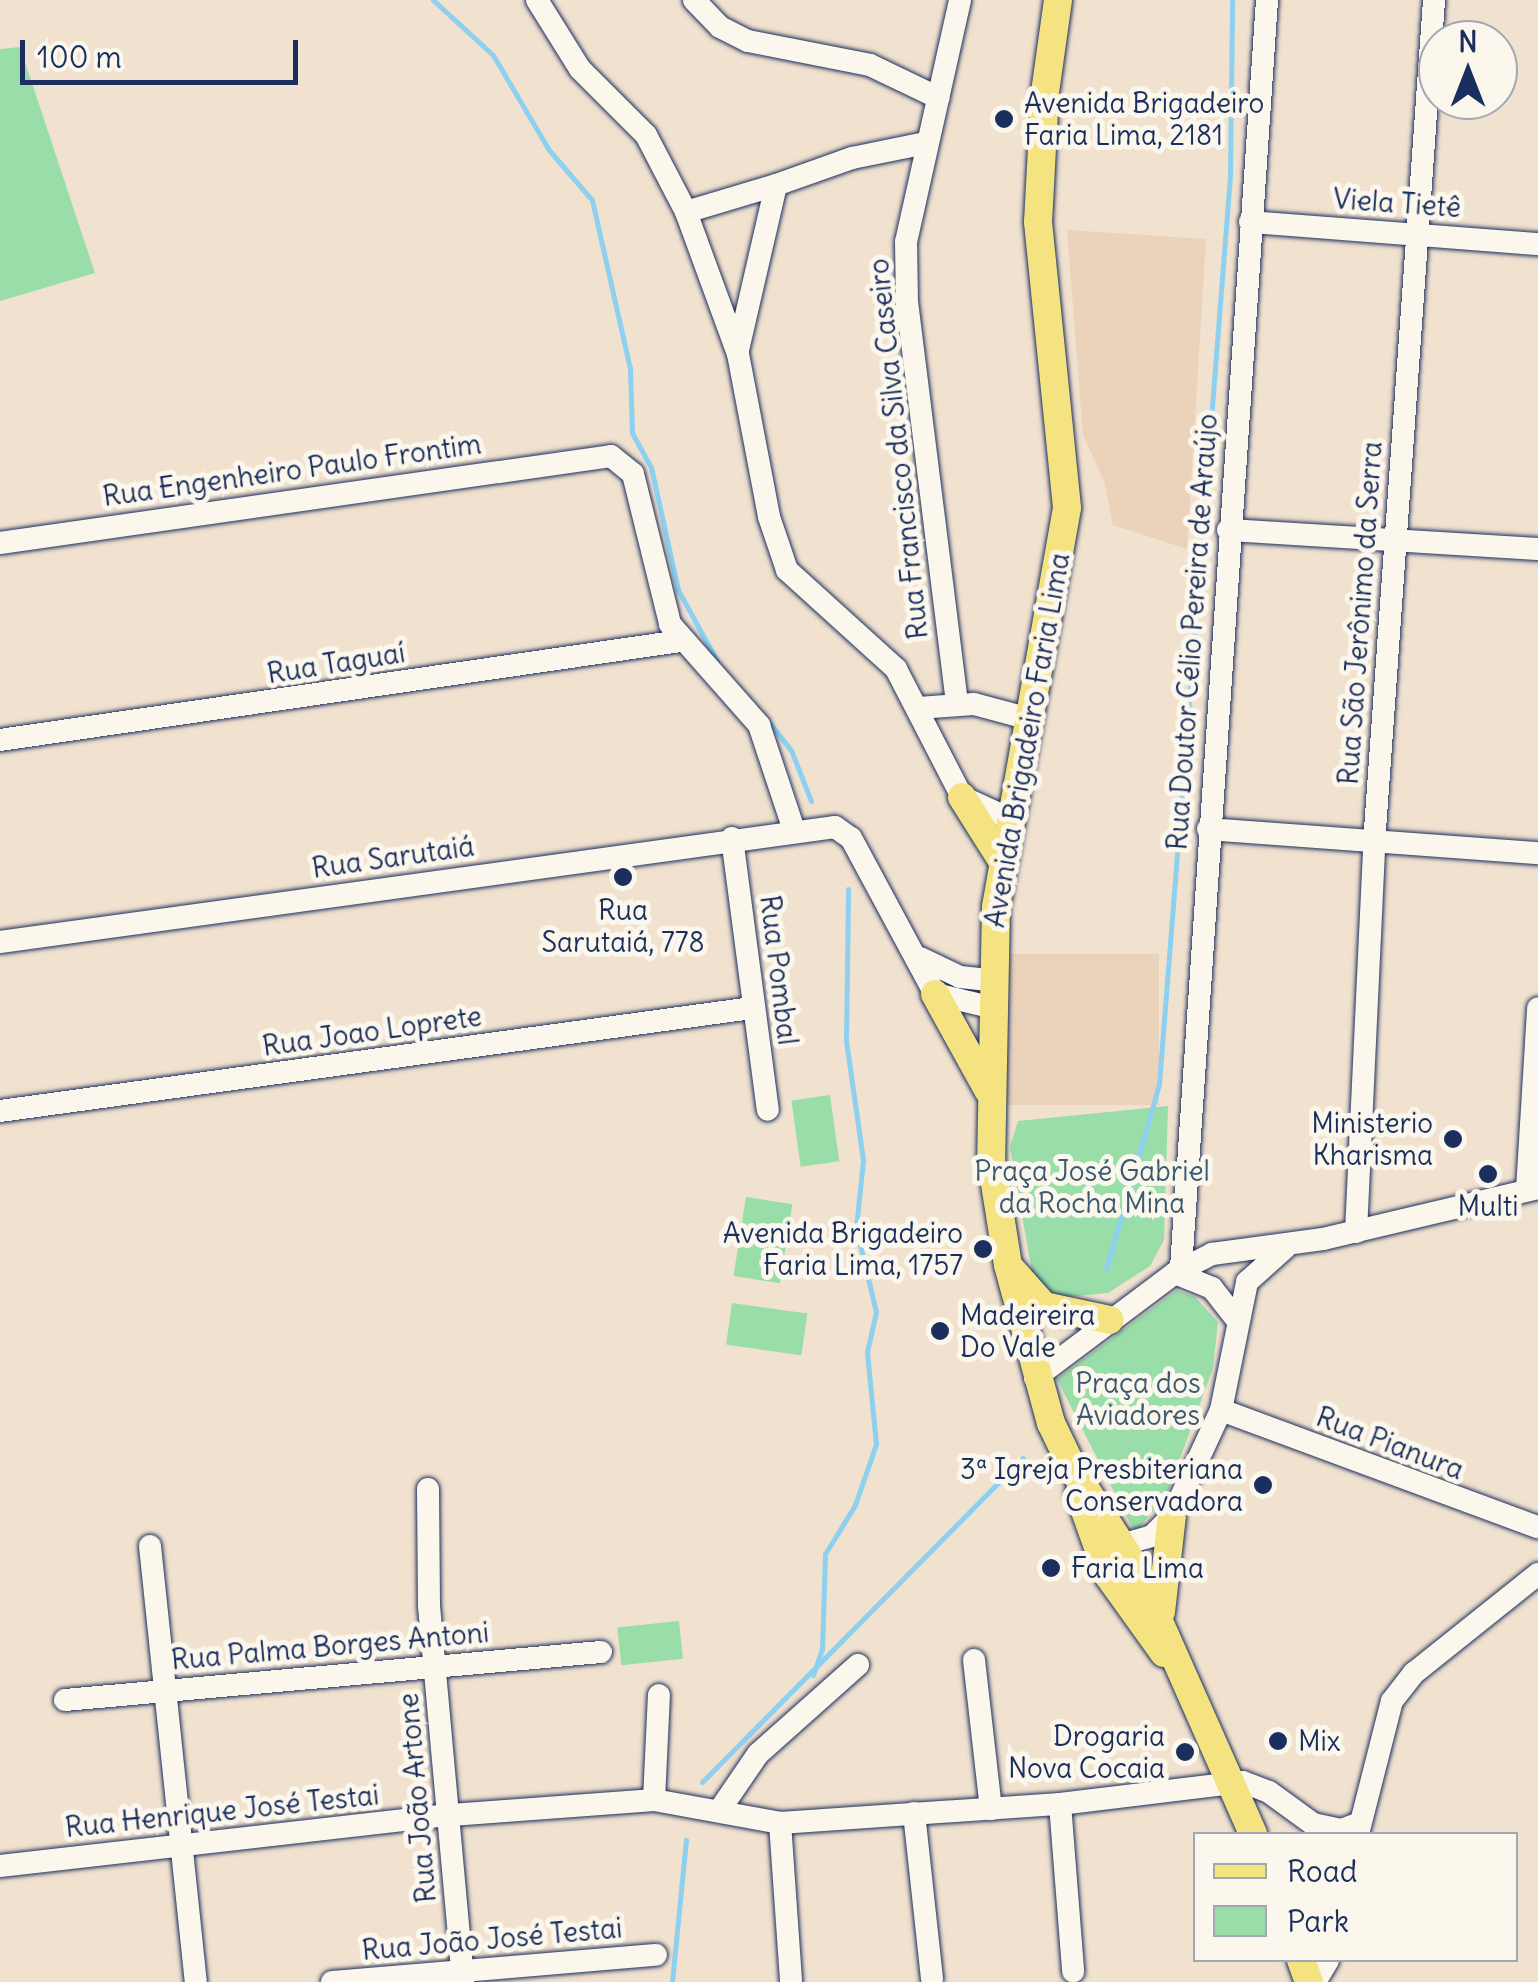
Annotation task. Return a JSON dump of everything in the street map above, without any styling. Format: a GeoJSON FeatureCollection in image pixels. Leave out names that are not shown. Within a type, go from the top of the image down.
{"type":"FeatureCollection","features":[{"type":"Feature","properties":{"kind":"main road","name":"Avenida Brigadeiro Faria Lima"},"geometry":{"type":"LineString","coordinates":[[1058,0],[1044,94],[1038,222],[1067,508],[1002,862],[988,1091],[1008,1265],[1035,1378],[1111,1549],[1138,1622],[1178,1670]]}},
{"type":"Feature","properties":{"kind":"main road"},"geometry":{"type":"LineString","coordinates":[[962,797],[1002,862]]}},
{"type":"Feature","properties":{"kind":"main road"},"geometry":{"type":"LineString","coordinates":[[936,994],[988,1091]]}},
{"type":"Feature","properties":{"kind":"main road"},"geometry":{"type":"LineString","coordinates":[[1008,1265],[1044,1306],[1110,1320]]}},
{"type":"Feature","properties":{"kind":"main road"},"geometry":{"type":"LineString","coordinates":[[1162,1629],[1160,1586],[1172,1516]]}},
{"type":"Feature","properties":{"kind":"main road","name":"Avenida Brigadeiro Faria Lima"},"geometry":{"type":"LineString","coordinates":[[1111,1549],[1162,1629],[1248,1822]]}},
{"type":"Feature","properties":{"kind":"street"},"geometry":{"type":"LineString","coordinates":[[537,0],[580,69],[646,135],[686,212],[738,354],[781,558],[796,582],[881,652],[918,708],[962,797],[1010,819]]}},
{"type":"Feature","properties":{"kind":"street"},"geometry":{"type":"LineString","coordinates":[[694,0],[720,27],[748,40],[870,65],[938,98]]}},
{"type":"Feature","properties":{"kind":"street","name":"Rua Francisco da Silva Caseiro"},"geometry":{"type":"LineString","coordinates":[[956,703],[907,304],[907,229],[960,0]]}},
{"type":"Feature","properties":{"kind":"street","name":"Rua Doutor Célio Pereira de Araújo"},"geometry":{"type":"LineString","coordinates":[[1178,1271],[1266,0]]}},
{"type":"Feature","properties":{"kind":"street","name":"Rua São Jerônimo da Serra"},"geometry":{"type":"LineString","coordinates":[[1356,1232],[1374,844],[1434,0]]}},
{"type":"Feature","properties":{"kind":"street"},"geometry":{"type":"LineString","coordinates":[[686,212],[870,153],[926,143]]}},
{"type":"Feature","properties":{"kind":"street"},"geometry":{"type":"LineString","coordinates":[[738,354],[776,184]]}},
{"type":"Feature","properties":{"kind":"street","name":"Viela Tietê"},"geometry":{"type":"LineString","coordinates":[[1250,222],[1538,244]]}},
{"type":"Feature","properties":{"kind":"street","name":"Rua Engenheiro Paulo Frontim"},"geometry":{"type":"LineString","coordinates":[[0,543],[594,458],[621,460],[633,474],[662,602],[680,642]]}},
{"type":"Feature","properties":{"kind":"street"},"geometry":{"type":"LineString","coordinates":[[1228,530],[1538,550]]}},
{"type":"Feature","properties":{"kind":"street"},"geometry":{"type":"LineString","coordinates":[[680,642],[759,726],[794,830]]}},
{"type":"Feature","properties":{"kind":"street","name":"Rua Taguaí"},"geometry":{"type":"LineString","coordinates":[[0,740],[680,642]]}},
{"type":"Feature","properties":{"kind":"street"},"geometry":{"type":"LineString","coordinates":[[918,708],[956,703],[1030,719]]}},
{"type":"Feature","properties":{"kind":"street"},"geometry":{"type":"LineString","coordinates":[[1208,829],[1538,853]]}},
{"type":"Feature","properties":{"kind":"street","name":"Rua Sarutaiá"},"geometry":{"type":"LineString","coordinates":[[0,942],[794,830],[846,832],[920,958]]}},
{"type":"Feature","properties":{"kind":"street","name":"Rua Pombal"},"geometry":{"type":"LineString","coordinates":[[732,838],[768,1110]]}},
{"type":"Feature","properties":{"kind":"street"},"geometry":{"type":"LineString","coordinates":[[920,958],[991,994]]}},
{"type":"Feature","properties":{"kind":"street"},"geometry":{"type":"LineString","coordinates":[[920,958],[936,994],[991,994]]}},
{"type":"Feature","properties":{"kind":"street","name":"Rua Joao Loprete"},"geometry":{"type":"LineString","coordinates":[[0,1111],[752,1008]]}},
{"type":"Feature","properties":{"kind":"street"},"geometry":{"type":"LineString","coordinates":[[1035,1378],[1178,1271],[1230,1249],[1290,1246],[1533,1189],[1538,1008]]}},
{"type":"Feature","properties":{"kind":"street"},"geometry":{"type":"LineString","coordinates":[[1111,1549],[1152,1536],[1172,1516],[1221,1410],[1236,1319],[1257,1267],[1290,1246]]}},
{"type":"Feature","properties":{"kind":"street"},"geometry":{"type":"LineString","coordinates":[[1178,1271],[1212,1288],[1236,1319]]}},
{"type":"Feature","properties":{"kind":"street","name":"Rua Pianura"},"geometry":{"type":"LineString","coordinates":[[1221,1410],[1538,1527]]}},
{"type":"Feature","properties":{"kind":"street","name":"Rua João Artone"},"geometry":{"type":"LineString","coordinates":[[428,1488],[434,1668],[463,1977]]}},
{"type":"Feature","properties":{"kind":"street"},"geometry":{"type":"LineString","coordinates":[[150,1546],[196,1982]]}},
{"type":"Feature","properties":{"kind":"street"},"geometry":{"type":"LineString","coordinates":[[1232,1783],[1256,1785],[1326,1829],[1360,1829],[1392,1701],[1414,1673],[1538,1574]]}},
{"type":"Feature","properties":{"kind":"street","name":"Rua Palma Borges Antoni"},"geometry":{"type":"LineString","coordinates":[[65,1700],[600,1652]]}},
{"type":"Feature","properties":{"kind":"street"},"geometry":{"type":"LineString","coordinates":[[974,1660],[991,1810]]}},
{"type":"Feature","properties":{"kind":"street"},"geometry":{"type":"LineString","coordinates":[[719,1811],[758,1754],[858,1665]]}},
{"type":"Feature","properties":{"kind":"street"},"geometry":{"type":"LineString","coordinates":[[654,1800],[660,1696]]}},
{"type":"Feature","properties":{"kind":"street","name":"Rua Henrique José Testai"},"geometry":{"type":"LineString","coordinates":[[0,1866],[450,1814],[654,1800],[780,1823],[1060,1804],[1232,1783]]}},
{"type":"Feature","properties":{"kind":"street"},"geometry":{"type":"LineString","coordinates":[[1248,1822],[1280,1801]]}},
{"type":"Feature","properties":{"kind":"street"},"geometry":{"type":"LineString","coordinates":[[1060,1804],[1073,1971]]}},
{"type":"Feature","properties":{"kind":"street"},"geometry":{"type":"LineString","coordinates":[[914,1813],[932,1979]]}},
{"type":"Feature","properties":{"kind":"street"},"geometry":{"type":"LineString","coordinates":[[780,1823],[791,1982]]}},
{"type":"Feature","properties":{"kind":"street","name":"Rua João José Testai"},"geometry":{"type":"LineString","coordinates":[[332,1982],[463,1977],[656,1955]]}},
{"type":"Feature","properties":{"kind":"shaded area"},"geometry":{"type":"Polygon","coordinates":[[[1067,230],[1206,239],[1187,549],[1113,525],[1104,481],[1083,435],[1067,230]]]}},
{"type":"Feature","properties":{"kind":"shaded area"},"geometry":{"type":"Polygon","coordinates":[[[1005,954],[1159,954],[1159,1105],[1005,1105],[1005,954]]]}},
{"type":"Feature","properties":{"kind":"green space"},"geometry":{"type":"Polygon","coordinates":[[[20,47],[95,273],[0,301],[0,49],[20,47]]]}},
{"type":"Feature","properties":{"kind":"green space"},"geometry":{"type":"Polygon","coordinates":[[[830,1095],[839,1161],[801,1167],[791,1100],[830,1095]]]}},
{"type":"Feature","properties":{"kind":"green space","name":"Praça José Gabriel da Rocha Mina"},"geometry":{"type":"Polygon","coordinates":[[[1168,1106],[1164,1240],[1150,1266],[1108,1293],[1055,1298],[1032,1272],[1010,1147],[1018,1121],[1168,1106]]]}},
{"type":"Feature","properties":{"kind":"green space"},"geometry":{"type":"Polygon","coordinates":[[[746,1197],[792,1204],[780,1283],[733,1276],[746,1197]]]}},
{"type":"Feature","properties":{"kind":"green space","name":"Praça dos Aviadores"},"geometry":{"type":"Polygon","coordinates":[[[1177,1290],[1195,1297],[1218,1322],[1213,1368],[1167,1494],[1135,1533],[1057,1379],[1177,1290]]]}},
{"type":"Feature","properties":{"kind":"green space"},"geometry":{"type":"Polygon","coordinates":[[[732,1303],[807,1314],[801,1355],[726,1345],[732,1303]]]}},
{"type":"Feature","properties":{"kind":"green space"},"geometry":{"type":"Polygon","coordinates":[[[679,1621],[683,1659],[621,1665],[617,1627],[679,1621]]]}},
{"type":"Feature","properties":{"kind":"waterway"},"geometry":{"type":"LineString","coordinates":[[433,0],[493,55],[549,150],[592,200],[630,368],[632,433],[651,467],[678,590],[717,661]]}},
{"type":"Feature","properties":{"kind":"waterway"},"geometry":{"type":"LineString","coordinates":[[1106,1269],[1159,1084],[1230,175],[1232,0]]}},
{"type":"Feature","properties":{"kind":"waterway"},"geometry":{"type":"LineString","coordinates":[[769,722],[791,750],[811,801]]}},
{"type":"Feature","properties":{"kind":"waterway"},"geometry":{"type":"LineString","coordinates":[[813,1675],[822,1649],[825,1554],[855,1505],[876,1444],[867,1352],[876,1312],[856,1228],[863,1160],[846,1040],[848,889]]}},
{"type":"Feature","properties":{"kind":"waterway"},"geometry":{"type":"LineString","coordinates":[[702,1782],[1023,1458]]}},
{"type":"Feature","properties":{"kind":"waterway"},"geometry":{"type":"LineString","coordinates":[[672,1982],[686,1840]]}},
{"type":"Feature","properties":{"kind":"place","name":"Avenida Brigadeiro Faria Lima, 2181"},"geometry":{"type":"Point","coordinates":[1004,119]}},
{"type":"Feature","properties":{"kind":"place","name":"Rua Sarutaiá, 778"},"geometry":{"type":"Point","coordinates":[623,877]}},
{"type":"Feature","properties":{"kind":"place","name":"Ministerio Kharisma"},"geometry":{"type":"Point","coordinates":[1453,1139]}},
{"type":"Feature","properties":{"kind":"place","name":"Multi"},"geometry":{"type":"Point","coordinates":[1488,1174]}},
{"type":"Feature","properties":{"kind":"place","name":"Avenida Brigadeiro Faria Lima, 1757"},"geometry":{"type":"Point","coordinates":[983,1249]}},
{"type":"Feature","properties":{"kind":"place","name":"Madeireira Do Vale"},"geometry":{"type":"Point","coordinates":[940,1331]}},
{"type":"Feature","properties":{"kind":"place","name":"3ª Igreja Presbiteriana Conservadora"},"geometry":{"type":"Point","coordinates":[1263,1485]}},
{"type":"Feature","properties":{"kind":"place","name":"Faria Lima"},"geometry":{"type":"Point","coordinates":[1051,1568]}},
{"type":"Feature","properties":{"kind":"place","name":"Mix"},"geometry":{"type":"Point","coordinates":[1278,1741]}},
{"type":"Feature","properties":{"kind":"place","name":"Drogaria Nova Cocaia"},"geometry":{"type":"Point","coordinates":[1185,1752]}}]}
